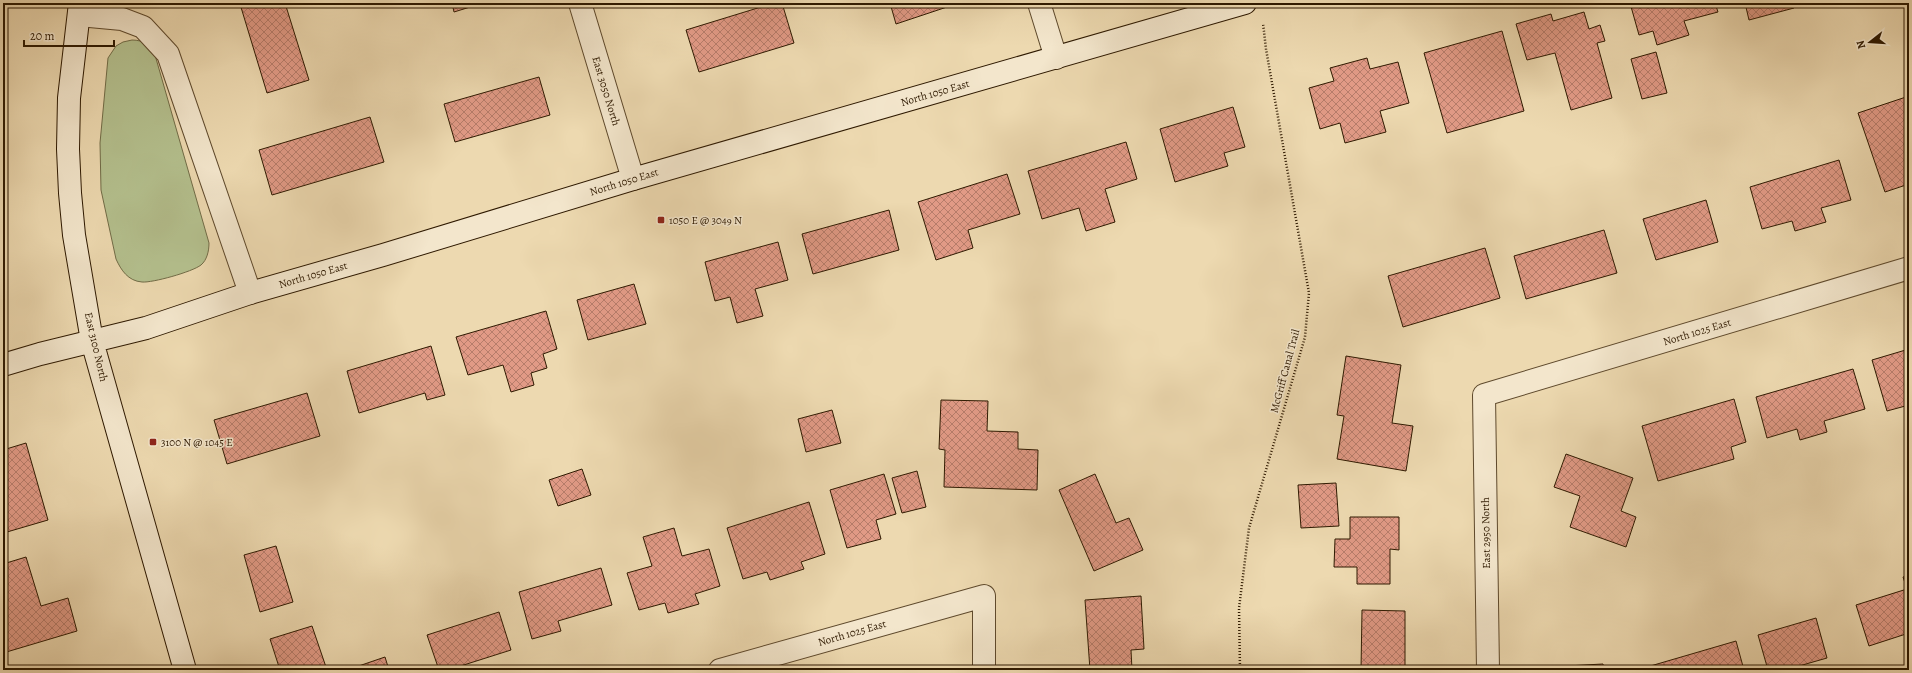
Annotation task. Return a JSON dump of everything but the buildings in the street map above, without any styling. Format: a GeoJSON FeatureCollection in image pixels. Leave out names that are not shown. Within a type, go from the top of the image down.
{"type":"FeatureCollection","features":[{"type":"Feature","properties":{"kind":"main road","name":"East 3050 North"},"geometry":{"type":"LineString","coordinates":[[580,3],[633,179]]}},
{"type":"Feature","properties":{"kind":"main road"},"geometry":{"type":"LineString","coordinates":[[1039,3],[1056,58]]}},
{"type":"Feature","properties":{"kind":"main road","name":"North 1050 East"},"geometry":{"type":"LineString","coordinates":[[3,365],[40,354],[146,328],[250,293],[383,255],[633,179],[1245,3]]}},
{"type":"Feature","properties":{"kind":"main road","name":"East 3100 North"},"geometry":{"type":"LineString","coordinates":[[185,670],[92,341],[74,235],[69,186],[69,98],[79,9],[122,19],[143,27],[168,54],[250,293]]}},
{"type":"Feature","properties":{"kind":"main road","name":"North 1025 East"},"geometry":{"type":"LineString","coordinates":[[1484,395],[1909,268]]}},
{"type":"Feature","properties":{"kind":"main road","name":"East 2950 North"},"geometry":{"type":"LineString","coordinates":[[1484,395],[1488,670]]}},
{"type":"Feature","properties":{"kind":"main road","name":"North 1025 East"},"geometry":{"type":"LineString","coordinates":[[720,670],[984,596],[984,670]]}},
{"type":"Feature","properties":{"kind":"path","name":"McGriff Canal Trail"},"geometry":{"type":"LineString","coordinates":[[1240,670],[1239,608],[1249,528],[1305,336],[1309,293],[1266,49],[1262,18]]}},
{"type":"Feature","properties":{"kind":"green space"},"geometry":{"type":"Polygon","coordinates":[[[132,40],[140,41],[145,44],[155,55],[209,243],[209,249],[205,261],[201,265],[181,274],[147,282],[133,280],[123,271],[116,259],[101,190],[100,143],[108,58],[116,46],[123,42],[132,40]]]}},
{"type":"Feature","properties":{"kind":"place","name":"1050 E @ 3049 N"},"geometry":{"type":"Point","coordinates":[661,220]}},
{"type":"Feature","properties":{"kind":"place","name":"3100 N @ 1045 E"},"geometry":{"type":"Point","coordinates":[153,442]}}]}
